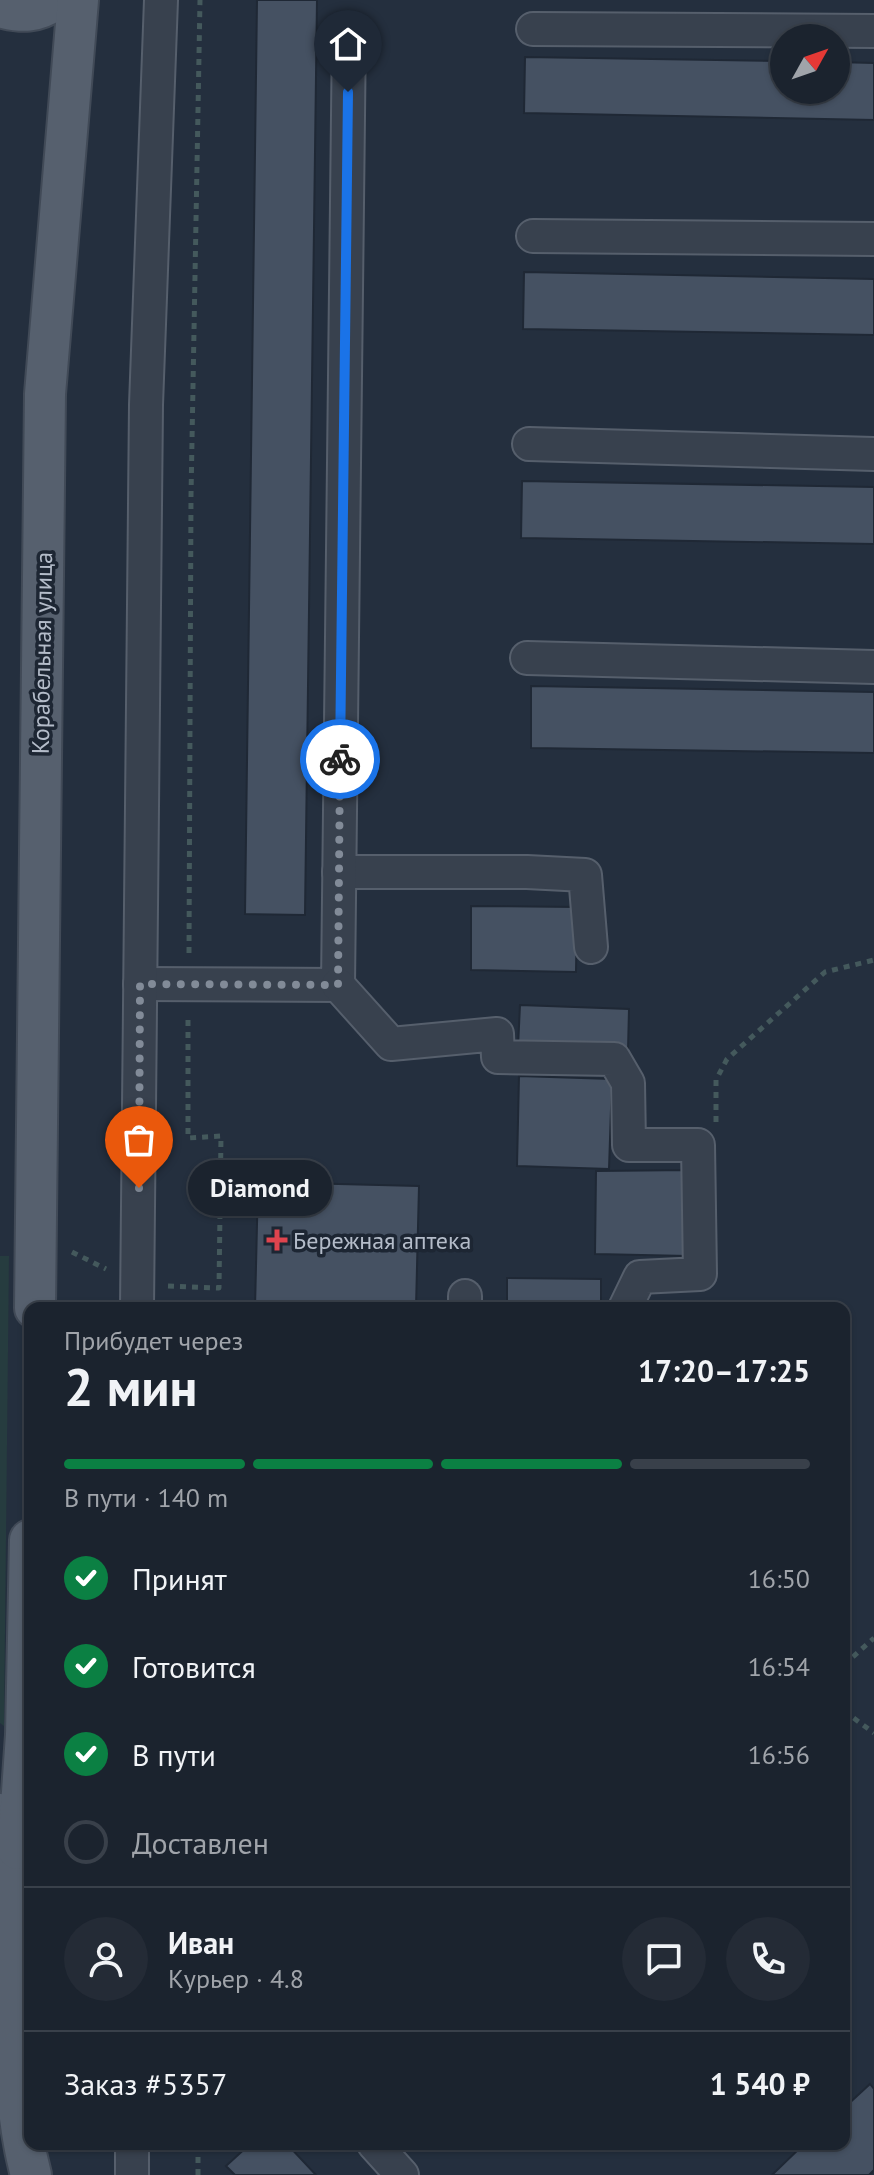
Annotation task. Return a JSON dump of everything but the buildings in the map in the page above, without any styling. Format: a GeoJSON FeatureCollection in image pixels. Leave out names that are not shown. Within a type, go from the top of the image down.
{"type":"FeatureCollection","features":[{"type":"Feature","properties":{"kind":"main road"},"geometry":{"type":"LineString","coordinates":[[0,7],[19,12],[41,9],[55,0]]}},
{"type":"Feature","properties":{"kind":"main road","name":"Корабельная улица"},"geometry":{"type":"LineString","coordinates":[[35,1302],[45,394],[78,0]]}},
{"type":"Feature","properties":{"kind":"main road"},"geometry":{"type":"LineString","coordinates":[[24,1765],[16,1885],[22,2026],[16,2096],[24,2149]]}},
{"type":"Feature","properties":{"kind":"main road"},"geometry":{"type":"LineString","coordinates":[[0,1814],[16,1885]]}},
{"type":"Feature","properties":{"kind":"main road"},"geometry":{"type":"LineString","coordinates":[[24,2150],[31,2175]]}},
{"type":"Feature","properties":{"kind":"lane"},"geometry":{"type":"LineString","coordinates":[[137,1296],[146,405],[161,0]]}},
{"type":"Feature","properties":{"kind":"lane"},"geometry":{"type":"LineString","coordinates":[[349,29],[338,985],[391,1044],[497,1034],[498,1057],[614,1059],[628,1083],[629,1145],[698,1145],[700,1274],[640,1277],[628,1302]]}},
{"type":"Feature","properties":{"kind":"lane"},"geometry":{"type":"LineString","coordinates":[[533,29],[874,31]]}},
{"type":"Feature","properties":{"kind":"lane"},"geometry":{"type":"LineString","coordinates":[[533,236],[874,239]]}},
{"type":"Feature","properties":{"kind":"lane"},"geometry":{"type":"LineString","coordinates":[[529,444],[874,454]]}},
{"type":"Feature","properties":{"kind":"lane"},"geometry":{"type":"LineString","coordinates":[[527,658],[874,667]]}},
{"type":"Feature","properties":{"kind":"lane"},"geometry":{"type":"LineString","coordinates":[[339,872],[585,875],[591,947]]}},
{"type":"Feature","properties":{"kind":"lane"},"geometry":{"type":"LineString","coordinates":[[140,984],[338,985]]}},
{"type":"Feature","properties":{"kind":"lane"},"geometry":{"type":"LineString","coordinates":[[132,2150],[132,2175]]}},
{"type":"Feature","properties":{"kind":"lane"},"geometry":{"type":"LineString","coordinates":[[379,2150],[402,2175]]}},
{"type":"Feature","properties":{"kind":"path"},"geometry":{"type":"LineString","coordinates":[[37,1247],[63,1248],[137,1296],[219,1288],[221,1136],[188,1138],[191,496],[200,0]]}},
{"type":"Feature","properties":{"kind":"path"},"geometry":{"type":"LineString","coordinates":[[716,1125],[716,1080],[727,1059],[825,972],[874,960]]}},
{"type":"Feature","properties":{"kind":"path"},"geometry":{"type":"LineString","coordinates":[[850,1660],[874,1638]]}},
{"type":"Feature","properties":{"kind":"path"},"geometry":{"type":"LineString","coordinates":[[850,1715],[874,1733]]}},
{"type":"Feature","properties":{"kind":"path"},"geometry":{"type":"LineString","coordinates":[[198,2150],[198,2175]]}},
{"type":"Feature","properties":{"kind":"green space"},"geometry":{"type":"Polygon","coordinates":[[[0,1256],[9,1256],[4,1726],[0,1723],[0,1256]]]}},
{"type":"Feature","properties":{"kind":"way so far"},"geometry":{"type":"LineString","coordinates":[[139,1188],[140,984],[338,985],[340,759]]}},
{"type":"Feature","properties":{"kind":"place","name":"Diamond"},"geometry":{"type":"Point","coordinates":[139,1188]}},
{"type":"Feature","properties":{"kind":"place","name":"Бережная аптека"},"geometry":{"type":"Point","coordinates":[277,1240]}},
{"type":"Feature","properties":{"kind":"route"},"geometry":{"type":"LineString","coordinates":[[340,759],[348,92]]}}]}
